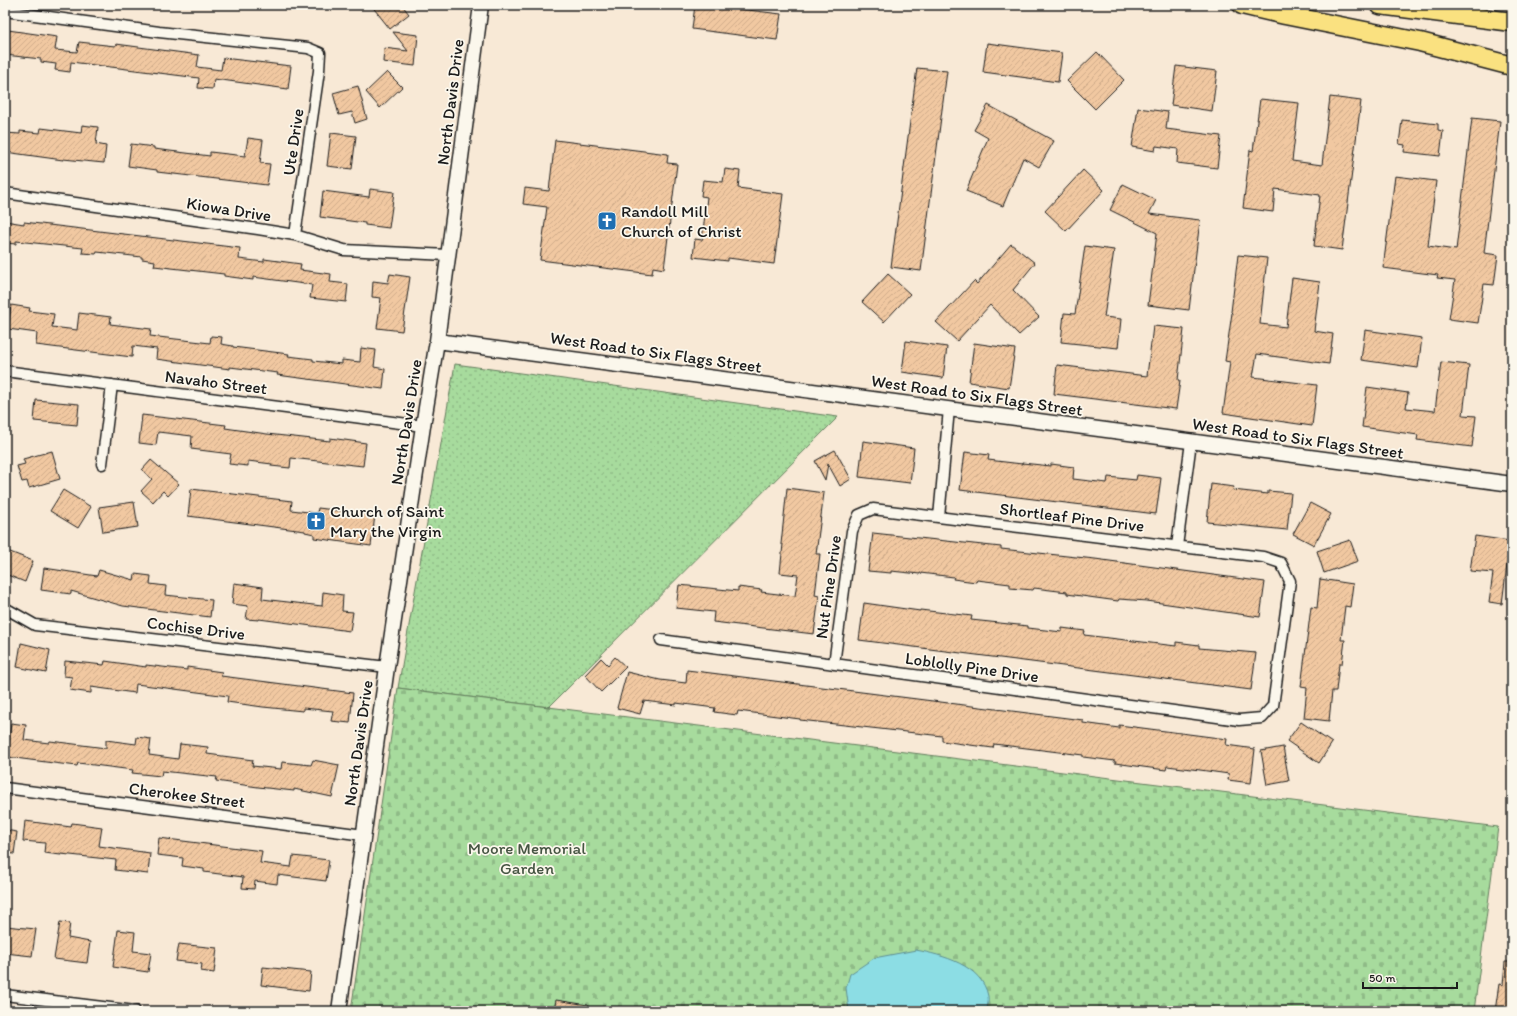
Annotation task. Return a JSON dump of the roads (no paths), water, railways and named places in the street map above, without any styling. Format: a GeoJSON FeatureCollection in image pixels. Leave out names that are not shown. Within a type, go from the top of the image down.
{"type":"FeatureCollection","features":[{"type":"Feature","properties":{"kind":"highway"},"geometry":{"type":"LineString","coordinates":[[1242,5],[1420,42],[1512,66]]}},
{"type":"Feature","properties":{"kind":"highway"},"geometry":{"type":"LineString","coordinates":[[1380,5],[1512,22]]}},
{"type":"Feature","properties":{"kind":"street","name":"North Davis Drive"},"geometry":{"type":"LineString","coordinates":[[339,1011],[387,667],[423,426],[438,341],[481,5]]}},
{"type":"Feature","properties":{"kind":"street","name":"Ute Drive"},"geometry":{"type":"LineString","coordinates":[[5,11],[159,32],[308,48],[320,53],[319,71],[295,235]]}},
{"type":"Feature","properties":{"kind":"street","name":"Kiowa Drive"},"geometry":{"type":"LineString","coordinates":[[5,193],[295,235],[344,250],[448,256]]}},
{"type":"Feature","properties":{"kind":"street","name":"West Road to Six Flags Street"},"geometry":{"type":"LineString","coordinates":[[438,341],[1512,484]]}},
{"type":"Feature","properties":{"kind":"street","name":"Navaho Street"},"geometry":{"type":"LineString","coordinates":[[5,371],[423,426]]}},
{"type":"Feature","properties":{"kind":"street"},"geometry":{"type":"LineString","coordinates":[[102,464],[112,385]]}},
{"type":"Feature","properties":{"kind":"street"},"geometry":{"type":"LineString","coordinates":[[939,517],[949,409]]}},
{"type":"Feature","properties":{"kind":"street"},"geometry":{"type":"LineString","coordinates":[[1176,546],[1191,442]]}},
{"type":"Feature","properties":{"kind":"street","name":"Shortleaf Pine Drive"},"geometry":{"type":"LineString","coordinates":[[859,515],[873,509],[1263,557],[1281,563],[1290,581],[1273,706]]}},
{"type":"Feature","properties":{"kind":"street","name":"Nut Pine Drive"},"geometry":{"type":"LineString","coordinates":[[834,664],[852,531],[859,515]]}},
{"type":"Feature","properties":{"kind":"street","name":"Cochise Drive"},"geometry":{"type":"LineString","coordinates":[[5,608],[34,625],[387,667]]}},
{"type":"Feature","properties":{"kind":"street","name":"Loblolly Pine Drive"},"geometry":{"type":"LineString","coordinates":[[662,640],[1239,720],[1262,718],[1273,706]]}},
{"type":"Feature","properties":{"kind":"street","name":"Cherokee Street"},"geometry":{"type":"LineString","coordinates":[[5,788],[364,835]]}},
{"type":"Feature","properties":{"kind":"street"},"geometry":{"type":"LineString","coordinates":[[5,994],[135,1011]]}},
{"type":"Feature","properties":{"kind":"water"},"geometry":{"type":"Polygon","coordinates":[[[916,950],[960,963],[978,976],[984,985],[988,998],[987,1011],[849,1011],[846,988],[850,974],[874,958],[916,950]]]}},
{"type":"Feature","properties":{"kind":"place","name":"Randoll Mill Church of Christ"},"geometry":{"type":"Point","coordinates":[607,221]}},
{"type":"Feature","properties":{"kind":"place","name":"Church of Saint Mary the Virgin"},"geometry":{"type":"Point","coordinates":[316,521]}},
{"type":"Feature","properties":{"kind":"park label","name":"Moore Memorial Garden"},"geometry":{"type":"Point","coordinates":[527,858]}}]}
